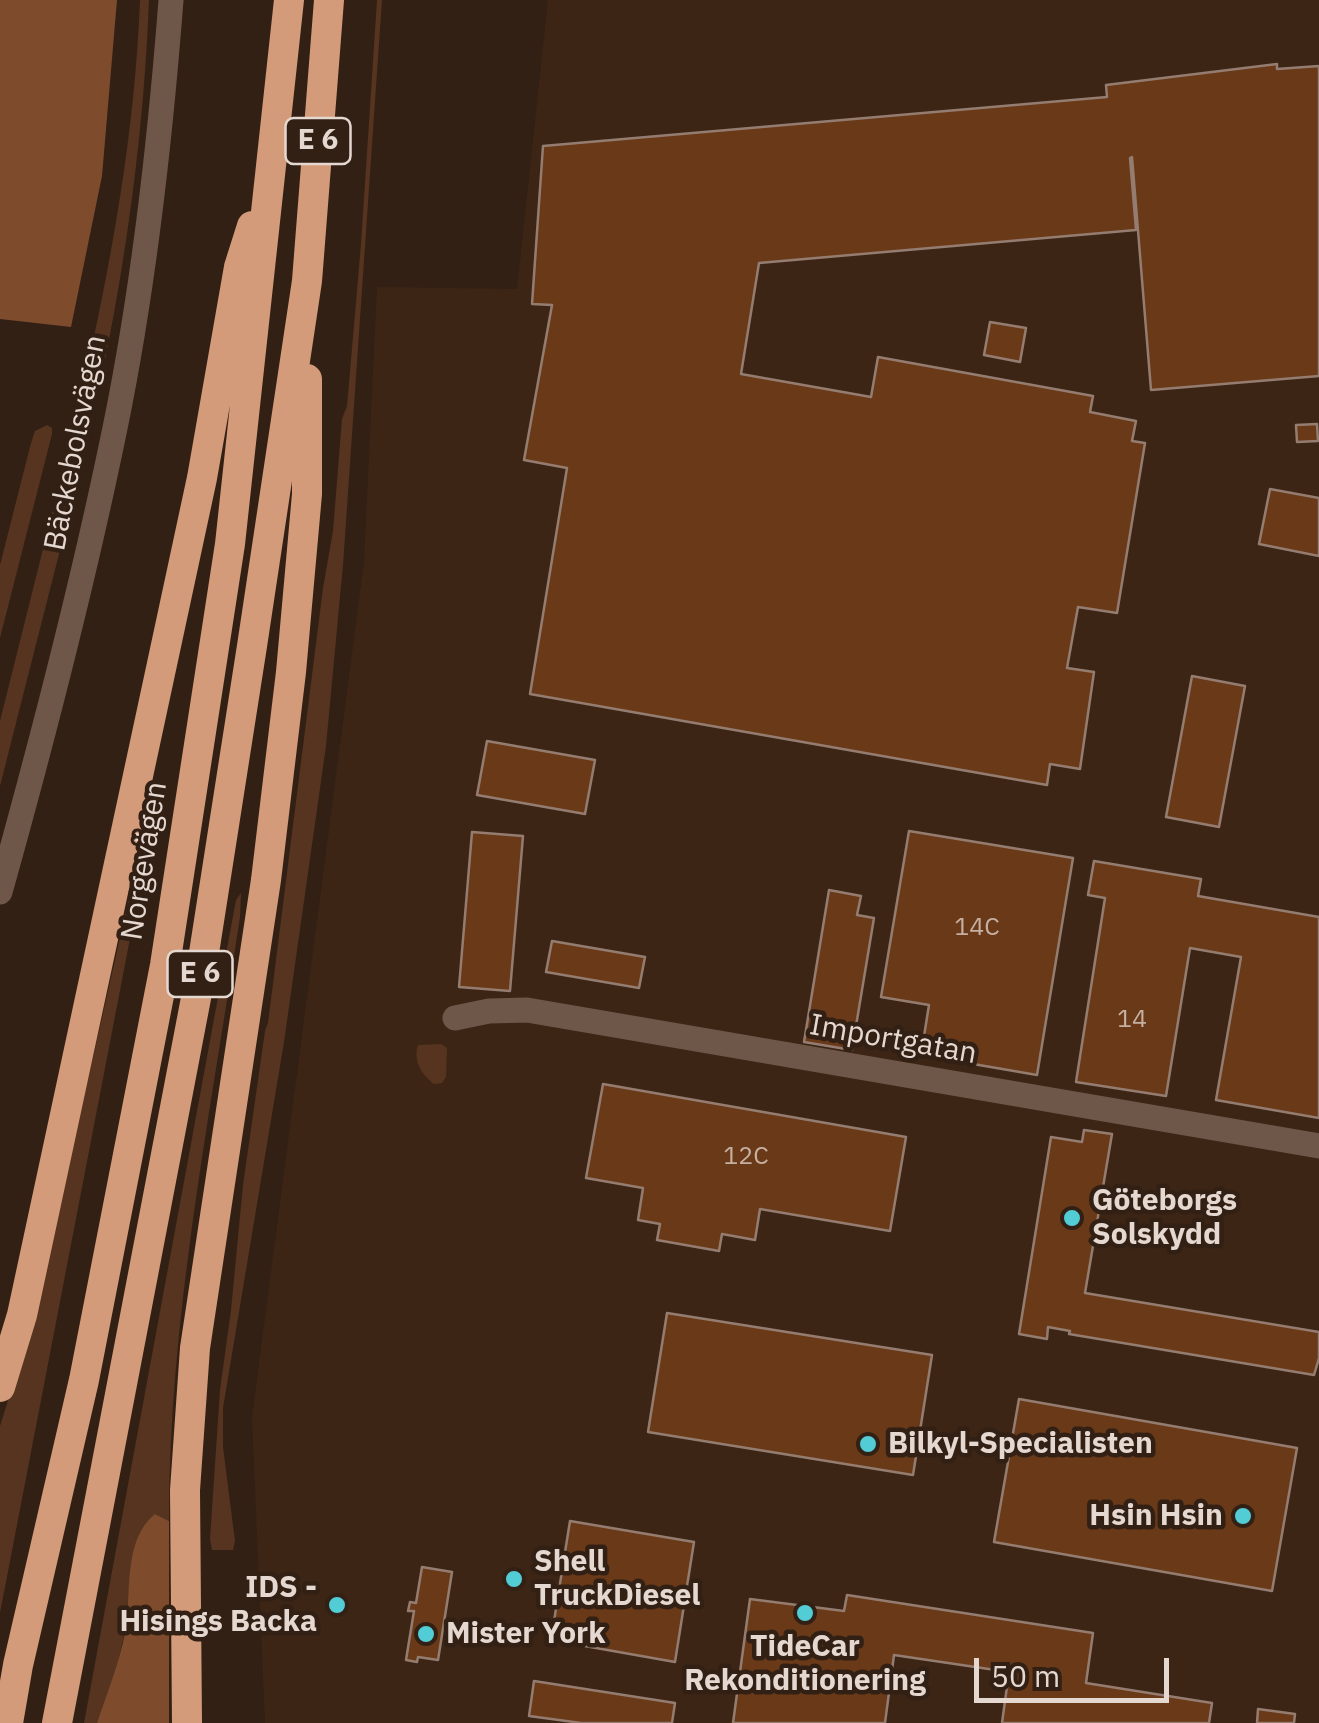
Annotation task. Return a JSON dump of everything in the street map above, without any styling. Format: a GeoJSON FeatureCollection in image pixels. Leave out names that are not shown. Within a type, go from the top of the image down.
{"type":"FeatureCollection","features":[{"type":"Feature","properties":{"kind":"highway","name":"Norgevägen"},"geometry":{"type":"LineString","coordinates":[[8,1723],[84,1380],[165,965],[230,544],[289,0]]}},
{"type":"Feature","properties":{"kind":"highway","name":"E 6"},"geometry":{"type":"LineString","coordinates":[[57,1723],[200,972],[307,281],[329,0]]}},
{"type":"Feature","properties":{"kind":"highway"},"geometry":{"type":"LineString","coordinates":[[0,1387],[22,1315],[202,478],[239,267],[272,166]]}},
{"type":"Feature","properties":{"kind":"highway"},"geometry":{"type":"LineString","coordinates":[[187,1723],[184,1490],[195,1348],[266,880],[291,672],[308,494],[307,281]]}},
{"type":"Feature","properties":{"kind":"street","name":"Bäckebolsvägen"},"geometry":{"type":"LineString","coordinates":[[0,892],[10,820],[62,663],[115,428],[146,246],[171,0]]}},
{"type":"Feature","properties":{"kind":"street","name":"Importgatan"},"geometry":{"type":"LineString","coordinates":[[456,1018],[489,1011],[527,1010],[1319,1146]]}},
{"type":"Feature","properties":{"kind":"shaded area"},"geometry":{"type":"Polygon","coordinates":[[[0,0],[117,0],[102,176],[71,327],[0,319],[0,0]]]}},
{"type":"Feature","properties":{"kind":"shaded area"},"geometry":{"type":"Polygon","coordinates":[[[140,0],[149,0],[132,196],[99,390],[88,396],[82,392],[103,295],[127,148],[140,0]]]}},
{"type":"Feature","properties":{"kind":"shaded area"},"geometry":{"type":"Polygon","coordinates":[[[377,0],[382,0],[343,565],[326,746],[284,1042],[223,1408],[223,1447],[235,1541],[233,1550],[212,1550],[220,1390],[243,1185],[268,1023],[333,531],[342,419],[347,406],[377,0]]]}},
{"type":"Feature","properties":{"kind":"shaded area"},"geometry":{"type":"Polygon","coordinates":[[[548,0],[1319,0],[1319,1723],[265,1723],[252,1417],[364,562],[377,287],[517,289],[548,0]]]}},
{"type":"Feature","properties":{"kind":"shaded area"},"geometry":{"type":"Polygon","coordinates":[[[47,425],[52,434],[0,638],[0,565],[35,431],[47,425]]]}},
{"type":"Feature","properties":{"kind":"shaded area"},"geometry":{"type":"Polygon","coordinates":[[[79,427],[89,436],[0,786],[0,721],[71,437],[79,427]]]}},
{"type":"Feature","properties":{"kind":"shaded area"},"geometry":{"type":"Polygon","coordinates":[[[146,841],[0,1613],[0,1426],[19,1365],[140,849],[146,841]]]}},
{"type":"Feature","properties":{"kind":"shaded area"},"geometry":{"type":"Polygon","coordinates":[[[241,893],[184,1293],[169,1521],[155,1514],[132,1559],[125,1631],[116,1672],[97,1723],[84,1723],[236,900],[241,893]]]}},
{"type":"Feature","properties":{"kind":"shaded area"},"geometry":{"type":"Polygon","coordinates":[[[441,1044],[447,1048],[446,1077],[442,1083],[434,1084],[419,1067],[418,1045],[441,1044]]]}},
{"type":"Feature","properties":{"kind":"shaded area"},"geometry":{"type":"Polygon","coordinates":[[[155,1514],[169,1521],[169,1723],[97,1723],[125,1633],[133,1553],[137,1539],[155,1514]]]}},
{"type":"Feature","properties":{"kind":"building"},"geometry":{"type":"Polygon","coordinates":[[[1277,64],[1277,69],[1319,66],[1319,376],[1151,390],[1132,157],[1136,230],[759,263],[741,374],[871,397],[878,357],[1093,396],[1090,412],[1136,421],[1132,441],[1145,443],[1117,613],[1078,607],[1067,668],[1094,672],[1080,769],[1050,764],[1047,785],[530,694],[567,468],[524,460],[552,305],[532,304],[543,146],[1107,97],[1106,85],[1277,64]]]}},
{"type":"Feature","properties":{"kind":"building"},"geometry":{"type":"Polygon","coordinates":[[[990,322],[1026,328],[1020,362],[984,355],[990,322]]]}},
{"type":"Feature","properties":{"kind":"building"},"geometry":{"type":"Polygon","coordinates":[[[1317,424],[1318,441],[1297,442],[1296,425],[1317,424]]]}},
{"type":"Feature","properties":{"kind":"building"},"geometry":{"type":"Polygon","coordinates":[[[1270,489],[1319,498],[1319,556],[1259,544],[1270,489]]]}},
{"type":"Feature","properties":{"kind":"building"},"geometry":{"type":"Polygon","coordinates":[[[1192,676],[1245,686],[1219,827],[1166,817],[1192,676]]]}},
{"type":"Feature","properties":{"kind":"building"},"geometry":{"type":"Polygon","coordinates":[[[487,741],[595,760],[585,814],[477,795],[487,741]]]}},
{"type":"Feature","properties":{"kind":"building"},"geometry":{"type":"Polygon","coordinates":[[[909,831],[1073,858],[1037,1075],[921,1055],[929,1005],[881,997],[909,831]]]}},
{"type":"Feature","properties":{"kind":"building"},"geometry":{"type":"Polygon","coordinates":[[[472,832],[523,836],[510,991],[459,987],[472,832]]]}},
{"type":"Feature","properties":{"kind":"building"},"geometry":{"type":"Polygon","coordinates":[[[1094,861],[1201,879],[1198,896],[1319,917],[1319,1118],[1216,1100],[1241,957],[1190,948],[1166,1096],[1076,1082],[1105,898],[1088,895],[1094,861]]]}},
{"type":"Feature","properties":{"kind":"building"},"geometry":{"type":"Polygon","coordinates":[[[829,890],[861,896],[857,915],[874,918],[852,1050],[804,1042],[829,890]]]}},
{"type":"Feature","properties":{"kind":"building"},"geometry":{"type":"Polygon","coordinates":[[[552,941],[645,957],[639,988],[546,972],[552,941]]]}},
{"type":"Feature","properties":{"kind":"building"},"geometry":{"type":"Polygon","coordinates":[[[603,1084],[906,1137],[890,1231],[760,1209],[755,1240],[722,1234],[719,1251],[657,1240],[660,1224],[638,1220],[643,1188],[586,1178],[603,1084]]]}},
{"type":"Feature","properties":{"kind":"building"},"geometry":{"type":"Polygon","coordinates":[[[1084,1130],[1112,1134],[1085,1293],[1319,1332],[1319,1358],[1314,1375],[1069,1334],[1070,1331],[1048,1327],[1047,1339],[1019,1334],[1051,1137],[1082,1142],[1084,1130]]]}},
{"type":"Feature","properties":{"kind":"building"},"geometry":{"type":"Polygon","coordinates":[[[667,1313],[932,1355],[913,1475],[648,1432],[667,1313]]]}},
{"type":"Feature","properties":{"kind":"building"},"geometry":{"type":"Polygon","coordinates":[[[1019,1399],[1297,1448],[1272,1591],[994,1542],[1019,1399]]]}},
{"type":"Feature","properties":{"kind":"building"},"geometry":{"type":"Polygon","coordinates":[[[570,1521],[694,1542],[675,1662],[551,1640],[570,1521]]]}},
{"type":"Feature","properties":{"kind":"building","name":"Mister York"},"geometry":{"type":"Polygon","coordinates":[[[422,1567],[452,1572],[438,1660],[418,1657],[417,1662],[406,1660],[414,1611],[408,1611],[410,1602],[416,1603],[422,1567]]]}},
{"type":"Feature","properties":{"kind":"building"},"geometry":{"type":"Polygon","coordinates":[[[847,1595],[1093,1633],[1086,1683],[1212,1703],[1209,1723],[1002,1723],[1009,1672],[894,1655],[885,1723],[733,1723],[750,1599],[844,1611],[847,1595]]]}},
{"type":"Feature","properties":{"kind":"building"},"geometry":{"type":"Polygon","coordinates":[[[534,1681],[675,1703],[672,1723],[581,1723],[529,1716],[534,1681]]]}},
{"type":"Feature","properties":{"kind":"building"},"geometry":{"type":"Polygon","coordinates":[[[1258,1709],[1295,1714],[1294,1723],[1257,1723],[1258,1709]]]}},
{"type":"Feature","properties":{"kind":"place","name":"Göteborgs Solskydd"},"geometry":{"type":"Point","coordinates":[1072,1218]}},
{"type":"Feature","properties":{"kind":"place","name":"Bilkyl-Specialisten"},"geometry":{"type":"Point","coordinates":[868,1444]}},
{"type":"Feature","properties":{"kind":"place","name":"Hsin Hsin"},"geometry":{"type":"Point","coordinates":[1243,1516]}},
{"type":"Feature","properties":{"kind":"place","name":"Shell TruckDiesel"},"geometry":{"type":"Point","coordinates":[514,1579]}},
{"type":"Feature","properties":{"kind":"place","name":"IDS - Hisings Backa"},"geometry":{"type":"Point","coordinates":[337,1605]}},
{"type":"Feature","properties":{"kind":"place","name":"TideCar Rekonditionering"},"geometry":{"type":"Point","coordinates":[805,1613]}},
{"type":"Feature","properties":{"kind":"place","name":"Mister York"},"geometry":{"type":"Point","coordinates":[426,1634]}}]}
